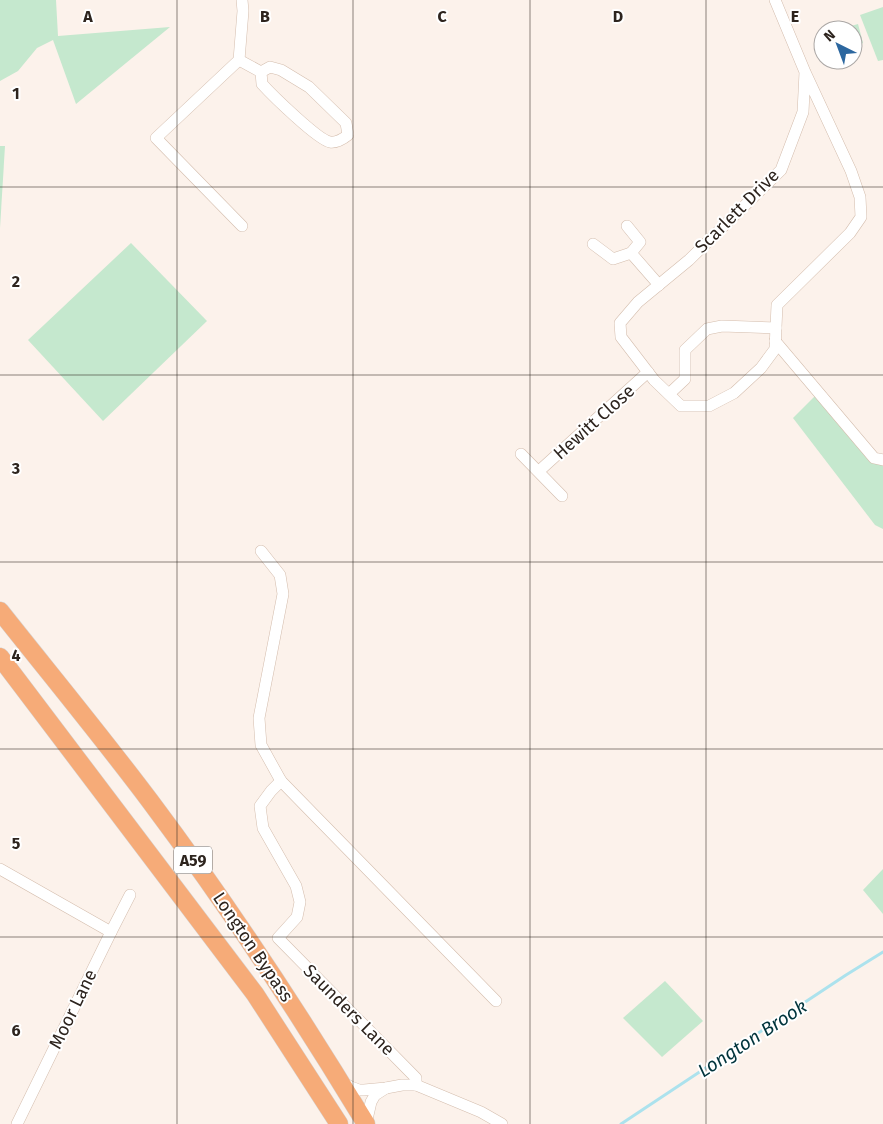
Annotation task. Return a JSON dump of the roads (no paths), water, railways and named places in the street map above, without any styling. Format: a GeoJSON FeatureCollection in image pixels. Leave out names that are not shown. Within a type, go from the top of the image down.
{"type":"FeatureCollection","features":[{"type":"Feature","properties":{"kind":"highway","name":"Longton Bypass"},"geometry":{"type":"LineString","coordinates":[[0,611],[149,800],[227,907],[341,1082],[366,1124]]}},
{"type":"Feature","properties":{"kind":"highway","name":"Longton Bypass"},"geometry":{"type":"LineString","coordinates":[[0,657],[254,994],[339,1124]]}},
{"type":"Feature","properties":{"kind":"street"},"geometry":{"type":"LineString","coordinates":[[242,0],[243,11],[239,60],[156,138],[242,226]]}},
{"type":"Feature","properties":{"kind":"street"},"geometry":{"type":"LineString","coordinates":[[648,372],[681,406],[709,406],[734,393],[761,368],[775,349],[777,305],[850,233],[861,217],[860,197],[850,171],[775,0]]}},
{"type":"Feature","properties":{"kind":"street"},"geometry":{"type":"LineString","coordinates":[[239,60],[261,72]]}},
{"type":"Feature","properties":{"kind":"street"},"geometry":{"type":"LineString","coordinates":[[270,67],[281,70],[308,87],[346,123],[348,135],[341,140],[329,142],[318,135],[278,101],[262,84],[261,72],[270,67]]}},
{"type":"Feature","properties":{"kind":"street","name":"Scarlett Drive"},"geometry":{"type":"LineString","coordinates":[[648,372],[621,336],[620,323],[638,302],[689,260],[781,170],[803,112],[805,72]]}},
{"type":"Feature","properties":{"kind":"street"},"geometry":{"type":"LineString","coordinates":[[593,244],[613,259],[631,254],[640,242],[626,226]]}},
{"type":"Feature","properties":{"kind":"street"},"geometry":{"type":"LineString","coordinates":[[631,254],[659,285]]}},
{"type":"Feature","properties":{"kind":"street"},"geometry":{"type":"LineString","coordinates":[[669,394],[685,379],[685,350],[707,329],[722,326],[776,328]]}},
{"type":"Feature","properties":{"kind":"street"},"geometry":{"type":"LineString","coordinates":[[775,342],[874,458],[883,460]]}},
{"type":"Feature","properties":{"kind":"street","name":"Hewitt Close"},"geometry":{"type":"LineString","coordinates":[[539,472],[648,372]]}},
{"type":"Feature","properties":{"kind":"street","name":"Hewitt Close"},"geometry":{"type":"LineString","coordinates":[[521,454],[562,496]]}},
{"type":"Feature","properties":{"kind":"street"},"geometry":{"type":"LineString","coordinates":[[261,550],[280,575],[283,594],[259,718],[261,744],[282,780],[496,1001]]}},
{"type":"Feature","properties":{"kind":"street","name":"Saunders Lane"},"geometry":{"type":"LineString","coordinates":[[282,780],[260,806],[263,828],[296,886],[300,902],[297,917],[278,938],[416,1081],[502,1124]]}},
{"type":"Feature","properties":{"kind":"street"},"geometry":{"type":"LineString","coordinates":[[0,869],[111,932]]}},
{"type":"Feature","properties":{"kind":"street","name":"Moor Lane"},"geometry":{"type":"LineString","coordinates":[[17,1124],[130,895]]}},
{"type":"Feature","properties":{"kind":"street","name":"Saunders Lane"},"geometry":{"type":"LineString","coordinates":[[341,1082],[359,1090],[386,1088],[416,1081]]}},
{"type":"Feature","properties":{"kind":"street"},"geometry":{"type":"LineString","coordinates":[[366,1124],[371,1102],[375,1095],[386,1088]]}},
{"type":"Feature","properties":{"kind":"waterway","name":"Longton Brook"},"geometry":{"type":"LineString","coordinates":[[621,1124],[883,952]]}}]}
